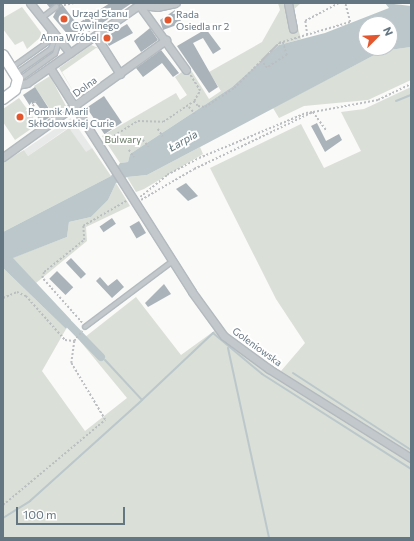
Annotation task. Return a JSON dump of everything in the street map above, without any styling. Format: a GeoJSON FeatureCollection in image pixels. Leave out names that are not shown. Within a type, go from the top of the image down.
{"type":"FeatureCollection","features":[{"type":"Feature","properties":{"kind":"street"},"geometry":{"type":"LineString","coordinates":[[30,3],[70,53]]}},
{"type":"Feature","properties":{"kind":"street"},"geometry":{"type":"LineString","coordinates":[[3,51],[13,70],[27,83],[96,36],[139,4],[157,7],[176,3]]}},
{"type":"Feature","properties":{"kind":"street"},"geometry":{"type":"LineString","coordinates":[[288,3],[293,29]]}},
{"type":"Feature","properties":{"kind":"street"},"geometry":{"type":"LineString","coordinates":[[139,4],[186,70]]}},
{"type":"Feature","properties":{"kind":"street"},"geometry":{"type":"LineString","coordinates":[[96,36],[120,74]]}},
{"type":"Feature","properties":{"kind":"street","name":"Dolna"},"geometry":{"type":"LineString","coordinates":[[3,157],[166,40]]}},
{"type":"Feature","properties":{"kind":"street"},"geometry":{"type":"LineString","coordinates":[[50,68],[100,144]]}},
{"type":"Feature","properties":{"kind":"street"},"geometry":{"type":"LineString","coordinates":[[3,99],[13,70]]}},
{"type":"Feature","properties":{"kind":"street","name":"Goleniowska"},"geometry":{"type":"LineString","coordinates":[[100,144],[210,318],[237,347],[411,458]]}},
{"type":"Feature","properties":{"kind":"lane"},"geometry":{"type":"LineString","coordinates":[[42,18],[56,7]]}},
{"type":"Feature","properties":{"kind":"lane"},"geometry":{"type":"LineString","coordinates":[[13,70],[55,54],[60,45],[54,33]]}},
{"type":"Feature","properties":{"kind":"lane"},"geometry":{"type":"LineString","coordinates":[[13,70],[52,47],[54,33]]}},
{"type":"Feature","properties":{"kind":"lane"},"geometry":{"type":"LineString","coordinates":[[13,70],[49,40],[54,33]]}},
{"type":"Feature","properties":{"kind":"lane"},"geometry":{"type":"LineString","coordinates":[[85,327],[173,261]]}},
{"type":"Feature","properties":{"kind":"path"},"geometry":{"type":"LineString","coordinates":[[56,7],[74,3]]}},
{"type":"Feature","properties":{"kind":"path"},"geometry":{"type":"LineString","coordinates":[[307,35],[305,22],[339,3]]}},
{"type":"Feature","properties":{"kind":"path"},"geometry":{"type":"LineString","coordinates":[[194,101],[198,106],[205,107],[234,88],[279,43],[350,22],[345,3]]}},
{"type":"Feature","properties":{"kind":"path"},"geometry":{"type":"LineString","coordinates":[[261,61],[267,68],[287,55],[283,42]]}},
{"type":"Feature","properties":{"kind":"path"},"geometry":{"type":"LineString","coordinates":[[100,144],[138,121],[163,122],[194,101],[200,91],[186,70]]}},
{"type":"Feature","properties":{"kind":"path"},"geometry":{"type":"LineString","coordinates":[[135,200],[167,175],[199,158],[313,112],[378,100],[411,84]]}},
{"type":"Feature","properties":{"kind":"path"},"geometry":{"type":"LineString","coordinates":[[31,110],[36,100]]}},
{"type":"Feature","properties":{"kind":"path"},"geometry":{"type":"LineString","coordinates":[[189,107],[195,114]]}},
{"type":"Feature","properties":{"kind":"path"},"geometry":{"type":"LineString","coordinates":[[313,112],[327,131]]}},
{"type":"Feature","properties":{"kind":"path"},"geometry":{"type":"LineString","coordinates":[[147,196],[313,112]]}},
{"type":"Feature","properties":{"kind":"path"},"geometry":{"type":"LineString","coordinates":[[158,129],[164,137]]}},
{"type":"Feature","properties":{"kind":"path"},"geometry":{"type":"LineString","coordinates":[[143,140],[149,147]]}},
{"type":"Feature","properties":{"kind":"path"},"geometry":{"type":"LineString","coordinates":[[129,150],[134,157]]}},
{"type":"Feature","properties":{"kind":"path"},"geometry":{"type":"LineString","coordinates":[[3,505],[105,420],[71,363],[74,341],[85,327],[42,278],[44,272],[84,240],[83,226],[126,201]]}},
{"type":"Feature","properties":{"kind":"path"},"geometry":{"type":"LineString","coordinates":[[3,298],[17,292],[26,296],[65,340],[74,341]]}},
{"type":"Feature","properties":{"kind":"shaded area"},"geometry":{"type":"Polygon","coordinates":[[[71,118],[92,148],[86,153],[68,128],[28,156],[24,150],[71,118]]]}},
{"type":"Feature","properties":{"kind":"green space","name":"Bulwary"},"geometry":{"type":"Polygon","coordinates":[[[278,3],[301,3],[293,10],[301,39],[279,45],[232,87],[130,154],[128,162],[120,163],[102,136],[176,93],[180,100],[187,95],[175,77],[189,67],[209,99],[221,91],[209,72],[262,42],[280,10],[278,3]]]}},
{"type":"Feature","properties":{"kind":"green space"},"geometry":{"type":"Polygon","coordinates":[[[22,7],[43,35],[27,49],[23,41],[15,45],[3,29],[3,18],[22,7]]]}},
{"type":"Feature","properties":{"kind":"green space"},"geometry":{"type":"Polygon","coordinates":[[[91,45],[101,49],[96,48],[62,72],[76,96],[59,68],[91,45]]]}},
{"type":"Feature","properties":{"kind":"green space"},"geometry":{"type":"Polygon","coordinates":[[[411,47],[411,80],[368,100],[304,106],[279,118],[273,108],[372,56],[398,56],[398,49],[411,47]]]}},
{"type":"Feature","properties":{"kind":"green space"},"geometry":{"type":"Polygon","coordinates":[[[50,76],[67,108],[56,118],[34,86],[50,76]]]}},
{"type":"Feature","properties":{"kind":"green space"},"geometry":{"type":"Polygon","coordinates":[[[411,87],[411,538],[3,538],[3,268],[66,329],[42,371],[85,431],[127,398],[80,341],[136,297],[181,355],[221,326],[234,341],[281,371],[305,343],[276,299],[210,168],[301,124],[324,168],[361,151],[341,112],[364,109],[411,87]]]}},
{"type":"Feature","properties":{"kind":"green space"},"geometry":{"type":"Polygon","coordinates":[[[19,98],[38,124],[15,140],[3,122],[3,109],[19,98]]]}},
{"type":"Feature","properties":{"kind":"green space"},"geometry":{"type":"Polygon","coordinates":[[[69,128],[86,152],[92,148],[111,176],[3,232],[3,162],[24,150],[28,156],[69,128]]]}},
{"type":"Feature","properties":{"kind":"green space"},"geometry":{"type":"Polygon","coordinates":[[[200,147],[203,154],[144,189],[136,192],[127,177],[147,175],[200,147]]]}},
{"type":"Feature","properties":{"kind":"green space"},"geometry":{"type":"Polygon","coordinates":[[[116,183],[130,206],[86,227],[87,241],[36,283],[12,258],[67,237],[69,222],[91,217],[108,200],[116,183]]]}},
{"type":"Feature","properties":{"kind":"water"},"geometry":{"type":"Polygon","coordinates":[[[385,3],[411,6],[411,47],[398,49],[398,16],[369,16],[389,8],[385,3]]]}},
{"type":"Feature","properties":{"kind":"water","name":"Łarpia"},"geometry":{"type":"Polygon","coordinates":[[[358,20],[358,56],[373,56],[147,175],[127,177],[116,183],[108,200],[91,217],[69,222],[67,237],[13,258],[71,320],[66,329],[3,268],[3,232],[111,176],[120,163],[128,162],[130,154],[232,87],[279,45],[325,33],[358,20]]]}},
{"type":"Feature","properties":{"kind":"building"},"geometry":{"type":"Polygon","coordinates":[[[46,3],[61,3],[77,24],[110,3],[132,3],[74,42],[53,17],[59,5],[50,8],[46,3]]]}},
{"type":"Feature","properties":{"kind":"building"},"geometry":{"type":"Polygon","coordinates":[[[175,10],[182,23],[163,30],[160,20],[175,10]]]}},
{"type":"Feature","properties":{"kind":"building"},"geometry":{"type":"Polygon","coordinates":[[[127,24],[133,33],[109,46],[104,38],[127,24]]]}},
{"type":"Feature","properties":{"kind":"building"},"geometry":{"type":"Polygon","coordinates":[[[150,28],[158,40],[141,52],[134,41],[150,28]]]}},
{"type":"Feature","properties":{"kind":"building"},"geometry":{"type":"Polygon","coordinates":[[[206,29],[221,49],[213,54],[203,38],[193,43],[218,87],[209,93],[177,46],[206,29]]]}},
{"type":"Feature","properties":{"kind":"building"},"geometry":{"type":"Polygon","coordinates":[[[161,50],[179,73],[173,77],[162,63],[143,77],[136,68],[161,50]]]}},
{"type":"Feature","properties":{"kind":"building"},"geometry":{"type":"Polygon","coordinates":[[[35,87],[53,115],[41,123],[36,115],[42,111],[35,102],[30,106],[23,95],[35,87]]]}},
{"type":"Feature","properties":{"kind":"building"},"geometry":{"type":"Polygon","coordinates":[[[104,96],[122,123],[104,134],[87,108],[104,96]]]}},
{"type":"Feature","properties":{"kind":"building"},"geometry":{"type":"Polygon","coordinates":[[[317,123],[326,141],[339,134],[342,140],[325,152],[311,126],[317,123]]]}},
{"type":"Feature","properties":{"kind":"building"},"geometry":{"type":"Polygon","coordinates":[[[186,183],[198,196],[188,201],[176,189],[186,183]]]}},
{"type":"Feature","properties":{"kind":"building"},"geometry":{"type":"Polygon","coordinates":[[[112,218],[116,224],[103,232],[100,226],[112,218]]]}},
{"type":"Feature","properties":{"kind":"building"},"geometry":{"type":"Polygon","coordinates":[[[139,221],[146,233],[136,239],[129,226],[139,221]]]}},
{"type":"Feature","properties":{"kind":"building"},"geometry":{"type":"Polygon","coordinates":[[[71,258],[86,274],[81,279],[66,263],[71,258]]]}},
{"type":"Feature","properties":{"kind":"building"},"geometry":{"type":"Polygon","coordinates":[[[57,271],[73,287],[65,295],[49,279],[57,271]]]}},
{"type":"Feature","properties":{"kind":"building"},"geometry":{"type":"Polygon","coordinates":[[[100,277],[108,286],[117,279],[124,287],[112,298],[96,281],[100,277]]]}},
{"type":"Feature","properties":{"kind":"building"},"geometry":{"type":"Polygon","coordinates":[[[164,284],[171,294],[148,307],[145,303],[164,284]]]}},
{"type":"Feature","properties":{"kind":"waterway"},"geometry":{"type":"LineString","coordinates":[[396,101],[411,95]]}},
{"type":"Feature","properties":{"kind":"waterway"},"geometry":{"type":"LineString","coordinates":[[69,324],[101,357]]}},
{"type":"Feature","properties":{"kind":"waterway"},"geometry":{"type":"LineString","coordinates":[[105,360],[142,400],[213,333],[262,374],[411,469]]}},
{"type":"Feature","properties":{"kind":"waterway"},"geometry":{"type":"LineString","coordinates":[[228,348],[269,538]]}},
{"type":"Feature","properties":{"kind":"waterway"},"geometry":{"type":"LineString","coordinates":[[293,373],[411,450]]}},
{"type":"Feature","properties":{"kind":"waterway"},"geometry":{"type":"LineString","coordinates":[[3,518],[30,501],[142,400]]}},
{"type":"Feature","properties":{"kind":"place","name":"Urząd Stanu Cywilnego"},"geometry":{"type":"Point","coordinates":[64,19]}},
{"type":"Feature","properties":{"kind":"place","name":"Rada Osiedla nr 2"},"geometry":{"type":"Point","coordinates":[168,20]}},
{"type":"Feature","properties":{"kind":"place","name":"Anna Wróbel"},"geometry":{"type":"Point","coordinates":[107,38]}},
{"type":"Feature","properties":{"kind":"place","name":"Pomnik Marii Skłodowskiej Curie"},"geometry":{"type":"Point","coordinates":[20,117]}}]}
